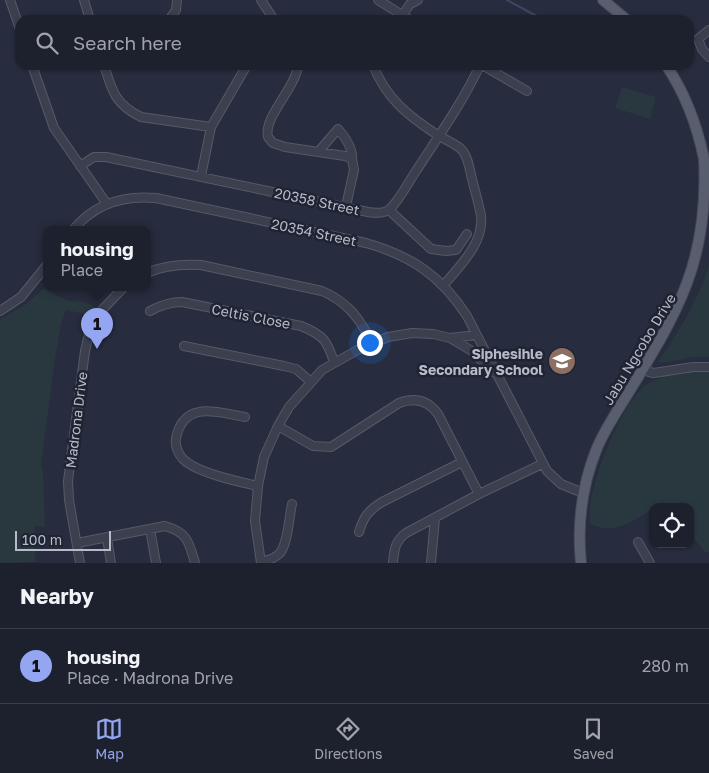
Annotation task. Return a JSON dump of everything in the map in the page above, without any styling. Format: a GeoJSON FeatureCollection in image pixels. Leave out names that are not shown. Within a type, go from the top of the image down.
{"type":"FeatureCollection","features":[{"type":"Feature","properties":{"kind":"main road"},"geometry":{"type":"LineString","coordinates":[[603,0],[620,15]]}},
{"type":"Feature","properties":{"kind":"main road","name":"Jabu Ngcobo Drive"},"geometry":{"type":"LineString","coordinates":[[581,563],[579,542],[583,493],[592,462],[604,434],[645,366],[669,331],[696,277],[703,252],[707,228],[708,182],[698,134],[692,116],[678,83],[669,70]]}},
{"type":"Feature","properties":{"kind":"street"},"geometry":{"type":"LineString","coordinates":[[10,0],[15,15]]}},
{"type":"Feature","properties":{"kind":"street"},"geometry":{"type":"LineString","coordinates":[[84,0],[88,15]]}},
{"type":"Feature","properties":{"kind":"street"},"geometry":{"type":"LineString","coordinates":[[172,15],[176,10],[177,0]]}},
{"type":"Feature","properties":{"kind":"street"},"geometry":{"type":"LineString","coordinates":[[261,0],[271,15]]}},
{"type":"Feature","properties":{"kind":"street"},"geometry":{"type":"LineString","coordinates":[[378,0],[397,15]]}},
{"type":"Feature","properties":{"kind":"street"},"geometry":{"type":"LineString","coordinates":[[402,15],[410,4],[418,0]]}},
{"type":"Feature","properties":{"kind":"street"},"geometry":{"type":"LineString","coordinates":[[709,30],[698,41],[709,58]]}},
{"type":"Feature","properties":{"kind":"street"},"geometry":{"type":"LineString","coordinates":[[34,70],[54,128],[107,204]]}},
{"type":"Feature","properties":{"kind":"street"},"geometry":{"type":"LineString","coordinates":[[106,70],[116,98],[123,107],[131,112],[141,117],[211,127]]}},
{"type":"Feature","properties":{"kind":"street"},"geometry":{"type":"LineString","coordinates":[[201,176],[211,127],[244,70]]}},
{"type":"Feature","properties":{"kind":"street"},"geometry":{"type":"LineString","coordinates":[[297,70],[268,124],[266,132],[268,137],[273,143],[285,147],[319,151],[352,159]]}},
{"type":"Feature","properties":{"kind":"street"},"geometry":{"type":"LineString","coordinates":[[375,70],[381,84],[401,109],[438,136],[454,144],[464,153],[481,217],[480,228],[475,244],[469,254],[444,285]]}},
{"type":"Feature","properties":{"kind":"street"},"geometry":{"type":"LineString","coordinates":[[467,234],[457,249],[446,252],[431,249],[389,210],[438,136],[478,70]]}},
{"type":"Feature","properties":{"kind":"street"},"geometry":{"type":"LineString","coordinates":[[490,70],[526,91]]}},
{"type":"Feature","properties":{"kind":"street"},"geometry":{"type":"LineString","coordinates":[[319,151],[338,129],[349,145],[354,170],[346,206]]}},
{"type":"Feature","properties":{"kind":"street","name":"20358 Street"},"geometry":{"type":"LineString","coordinates":[[80,166],[99,156],[374,213],[389,210]]}},
{"type":"Feature","properties":{"kind":"street","name":"20354 Street"},"geometry":{"type":"LineString","coordinates":[[76,226],[87,216],[107,204],[138,197],[156,198],[366,243],[404,256],[444,285],[457,301],[542,464],[552,477],[561,484],[583,493]]}},
{"type":"Feature","properties":{"kind":"street"},"geometry":{"type":"LineString","coordinates":[[151,272],[185,264],[201,265],[322,291],[335,296],[354,313],[372,343]]}},
{"type":"Feature","properties":{"kind":"street"},"geometry":{"type":"LineString","coordinates":[[0,310],[21,297],[43,270]]}},
{"type":"Feature","properties":{"kind":"street","name":"Madrona Drive"},"geometry":{"type":"LineString","coordinates":[[80,563],[69,500],[68,480],[85,351],[90,330],[102,310],[120,291]]}},
{"type":"Feature","properties":{"kind":"street","name":"Celtis Close"},"geometry":{"type":"LineString","coordinates":[[150,311],[161,305],[182,302],[301,326],[325,340],[334,362]]}},
{"type":"Feature","properties":{"kind":"street"},"geometry":{"type":"LineString","coordinates":[[292,504],[283,548],[275,558],[261,563],[255,521],[258,486],[264,457],[289,407],[322,370],[334,362],[388,337],[412,333],[433,334],[450,338],[472,351],[500,381]]}},
{"type":"Feature","properties":{"kind":"street"},"geometry":{"type":"LineString","coordinates":[[450,338],[476,335]]}},
{"type":"Feature","properties":{"kind":"street"},"geometry":{"type":"LineString","coordinates":[[184,346],[284,366],[296,370],[311,382]]}},
{"type":"Feature","properties":{"kind":"street"},"geometry":{"type":"LineString","coordinates":[[645,366],[649,372],[654,373],[693,367],[709,367]]}},
{"type":"Feature","properties":{"kind":"street"},"geometry":{"type":"LineString","coordinates":[[278,426],[313,446],[331,447],[399,403],[420,400],[427,403],[438,414],[479,494]]}},
{"type":"Feature","properties":{"kind":"street"},"geometry":{"type":"LineString","coordinates":[[245,417],[206,411],[193,412],[182,422],[176,437],[176,446],[183,460],[191,465],[229,479],[258,486]]}},
{"type":"Feature","properties":{"kind":"street"},"geometry":{"type":"LineString","coordinates":[[360,532],[363,520],[371,509],[462,462]]}},
{"type":"Feature","properties":{"kind":"street"},"geometry":{"type":"LineString","coordinates":[[393,563],[395,546],[400,537],[479,494],[542,464]]}},
{"type":"Feature","properties":{"kind":"street"},"geometry":{"type":"LineString","coordinates":[[431,563],[434,518]]}},
{"type":"Feature","properties":{"kind":"street"},"geometry":{"type":"LineString","coordinates":[[77,543],[165,526],[182,533],[190,546],[195,563]]}},
{"type":"Feature","properties":{"kind":"street"},"geometry":{"type":"LineString","coordinates":[[150,529],[156,563]]}},
{"type":"Feature","properties":{"kind":"street"},"geometry":{"type":"LineString","coordinates":[[107,538],[111,563]]}},
{"type":"Feature","properties":{"kind":"street"},"geometry":{"type":"LineString","coordinates":[[638,542],[650,563]]}},
{"type":"Feature","properties":{"kind":"shaded area"},"geometry":{"type":"Polygon","coordinates":[[[622,87],[656,97],[650,119],[615,108],[622,87]]]}},
{"type":"Feature","properties":{"kind":"shaded area"},"geometry":{"type":"Polygon","coordinates":[[[709,266],[709,357],[692,357],[664,363],[658,362],[687,316],[709,266]]]}},
{"type":"Feature","properties":{"kind":"shaded area"},"geometry":{"type":"Polygon","coordinates":[[[43,289],[43,291],[49,291],[64,299],[86,303],[96,308],[93,315],[66,310],[61,324],[41,465],[45,527],[35,526],[33,542],[36,562],[0,563],[0,319],[25,305],[43,289]]]}},
{"type":"Feature","properties":{"kind":"shaded area"},"geometry":{"type":"Polygon","coordinates":[[[700,370],[709,371],[709,552],[705,552],[694,539],[694,503],[649,503],[649,511],[616,528],[590,524],[590,510],[598,472],[606,450],[626,410],[636,395],[646,385],[659,378],[700,370]]]}},
{"type":"Feature","properties":{"kind":"waterway"},"geometry":{"type":"LineString","coordinates":[[507,0],[535,15]]}},
{"type":"Feature","properties":{"kind":"place","name":"housing"},"geometry":{"type":"Point","coordinates":[97,349]}},
{"type":"Feature","properties":{"kind":"place","name":"Siphesihle Secondary School"},"geometry":{"type":"Point","coordinates":[562,361]}}]}
